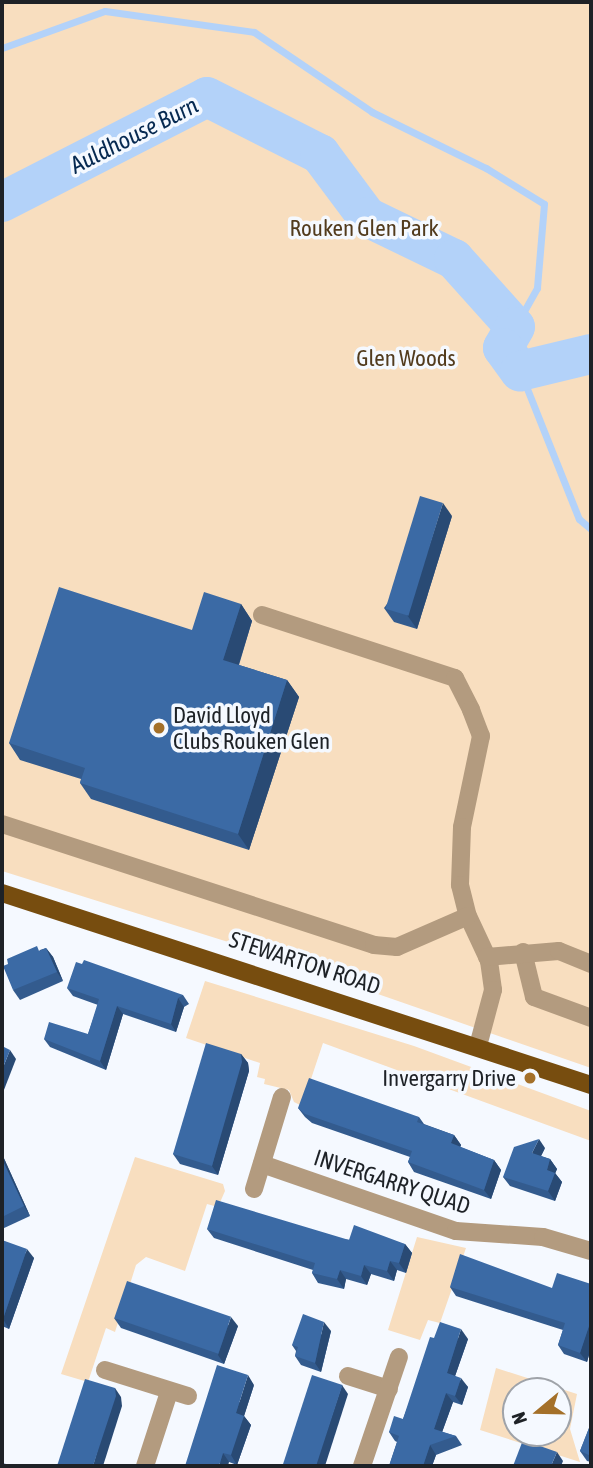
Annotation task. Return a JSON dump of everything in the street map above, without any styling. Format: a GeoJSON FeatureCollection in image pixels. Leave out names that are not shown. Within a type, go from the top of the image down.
{"type":"FeatureCollection","features":[{"type":"Feature","properties":{"kind":"main road","name":"STEWARTON ROAD"},"geometry":{"type":"LineString","coordinates":[[3,897],[478,1046],[591,1085]]}},
{"type":"Feature","properties":{"kind":"street"},"geometry":{"type":"LineString","coordinates":[[262,615],[454,678],[481,736],[462,827],[460,885],[468,916],[487,957],[493,990],[478,1046]]}},
{"type":"Feature","properties":{"kind":"street"},"geometry":{"type":"LineString","coordinates":[[2,824],[374,946],[397,947],[468,916]]}},
{"type":"Feature","properties":{"kind":"street"},"geometry":{"type":"LineString","coordinates":[[487,957],[559,951],[591,964]]}},
{"type":"Feature","properties":{"kind":"street"},"geometry":{"type":"LineString","coordinates":[[523,952],[534,996],[591,1018]]}},
{"type":"Feature","properties":{"kind":"street"},"geometry":{"type":"LineString","coordinates":[[254,1189],[282,1097]]}},
{"type":"Feature","properties":{"kind":"street","name":"INVERGARRY QUAD"},"geometry":{"type":"LineString","coordinates":[[262,1164],[456,1231],[543,1237],[591,1251]]}},
{"type":"Feature","properties":{"kind":"street"},"geometry":{"type":"LineString","coordinates":[[362,1466],[399,1357]]}},
{"type":"Feature","properties":{"kind":"street"},"geometry":{"type":"LineString","coordinates":[[106,1370],[188,1396]]}},
{"type":"Feature","properties":{"kind":"street"},"geometry":{"type":"LineString","coordinates":[[348,1376],[388,1389]]}},
{"type":"Feature","properties":{"kind":"street"},"geometry":{"type":"LineString","coordinates":[[145,1466],[169,1392]]}},
{"type":"Feature","properties":{"kind":"green space"},"geometry":{"type":"Polygon","coordinates":[[[2,2],[591,2],[591,1068],[225,941],[2,871],[2,2]]]}},
{"type":"Feature","properties":{"kind":"green space"},"geometry":{"type":"Polygon","coordinates":[[[205,981],[414,1046],[591,1111],[591,1141],[323,1043],[302,1106],[294,1102],[289,1090],[264,1084],[265,1079],[257,1077],[260,1063],[186,1038],[205,981]]]}},
{"type":"Feature","properties":{"kind":"green space"},"geometry":{"type":"Polygon","coordinates":[[[135,1157],[223,1184],[225,1191],[218,1207],[207,1204],[185,1271],[146,1257],[136,1265],[115,1332],[106,1328],[88,1382],[61,1374],[135,1157]]]}},
{"type":"Feature","properties":{"kind":"green space"},"geometry":{"type":"Polygon","coordinates":[[[417,1237],[466,1248],[440,1323],[428,1320],[420,1340],[388,1330],[417,1237]]]}},
{"type":"Feature","properties":{"kind":"green space"},"geometry":{"type":"Polygon","coordinates":[[[496,1368],[524,1377],[502,1377],[502,1437],[480,1430],[496,1368]]]}},
{"type":"Feature","properties":{"kind":"green space"},"geometry":{"type":"Polygon","coordinates":[[[572,1392],[577,1394],[572,1419],[572,1392]]]}},
{"type":"Feature","properties":{"kind":"green space"},"geometry":{"type":"Polygon","coordinates":[[[572,1436],[580,1462],[533,1447],[572,1447],[572,1436]]]}},
{"type":"Feature","properties":{"kind":"building"},"geometry":{"type":"Polygon","coordinates":[[[420,496],[443,503],[408,616],[386,609],[420,496]]]}},
{"type":"Feature","properties":{"kind":"building","name":"David Lloyd Clubs Rouken Glen"},"geometry":{"type":"Polygon","coordinates":[[[59,587],[192,630],[204,592],[241,604],[223,660],[287,680],[238,834],[80,783],[85,768],[9,743],[59,587]]]}},
{"type":"Feature","properties":{"kind":"building"},"geometry":{"type":"Polygon","coordinates":[[[37,946],[39,951],[46,948],[57,972],[13,990],[3,966],[8,964],[7,959],[37,946]]]}},
{"type":"Feature","properties":{"kind":"building"},"geometry":{"type":"Polygon","coordinates":[[[84,960],[183,995],[178,998],[171,1024],[117,1006],[100,1061],[44,1039],[49,1022],[88,1034],[99,999],[67,988],[76,962],[82,964],[84,960]]]}},
{"type":"Feature","properties":{"kind":"building"},"geometry":{"type":"Polygon","coordinates":[[[206,1043],[241,1054],[242,1062],[212,1166],[173,1154],[206,1043]]]}},
{"type":"Feature","properties":{"kind":"building"},"geometry":{"type":"Polygon","coordinates":[[[2,1046],[10,1050],[2,1070],[2,1046]]]}},
{"type":"Feature","properties":{"kind":"building"},"geometry":{"type":"Polygon","coordinates":[[[309,1078],[419,1117],[417,1122],[454,1135],[451,1143],[494,1160],[484,1190],[408,1162],[412,1151],[305,1114],[298,1108],[309,1078]]]}},
{"type":"Feature","properties":{"kind":"building"},"geometry":{"type":"Polygon","coordinates":[[[539,1139],[532,1153],[550,1159],[547,1170],[555,1173],[548,1191],[503,1177],[514,1147],[539,1139]]]}},
{"type":"Feature","properties":{"kind":"building"},"geometry":{"type":"Polygon","coordinates":[[[2,1159],[24,1206],[2,1217],[2,1159]]]}},
{"type":"Feature","properties":{"kind":"building"},"geometry":{"type":"Polygon","coordinates":[[[216,1200],[349,1240],[354,1225],[405,1244],[399,1263],[390,1261],[387,1271],[364,1265],[361,1276],[340,1270],[337,1279],[312,1273],[315,1263],[207,1229],[216,1200]]]}},
{"type":"Feature","properties":{"kind":"building"},"geometry":{"type":"Polygon","coordinates":[[[2,1240],[27,1249],[3,1319],[2,1319],[2,1240]]]}},
{"type":"Feature","properties":{"kind":"building"},"geometry":{"type":"Polygon","coordinates":[[[460,1254],[552,1288],[557,1273],[591,1284],[591,1320],[580,1353],[558,1345],[565,1323],[450,1287],[460,1254]]]}},
{"type":"Feature","properties":{"kind":"building"},"geometry":{"type":"Polygon","coordinates":[[[127,1281],[231,1317],[218,1354],[114,1318],[127,1281]]]}},
{"type":"Feature","properties":{"kind":"building"},"geometry":{"type":"Polygon","coordinates":[[[303,1314],[324,1322],[315,1363],[295,1356],[298,1347],[292,1345],[303,1314]]]}},
{"type":"Feature","properties":{"kind":"building"},"geometry":{"type":"Polygon","coordinates":[[[440,1322],[461,1329],[447,1373],[461,1378],[455,1396],[446,1393],[434,1429],[456,1436],[430,1445],[423,1466],[389,1466],[399,1436],[389,1432],[394,1416],[403,1419],[430,1337],[434,1338],[440,1322]]]}},
{"type":"Feature","properties":{"kind":"building"},"geometry":{"type":"Polygon","coordinates":[[[217,1365],[248,1375],[236,1413],[244,1416],[231,1455],[223,1453],[219,1466],[185,1466],[217,1365]]]}},
{"type":"Feature","properties":{"kind":"building"},"geometry":{"type":"Polygon","coordinates":[[[312,1375],[342,1385],[316,1466],[282,1466],[312,1375]]]}},
{"type":"Feature","properties":{"kind":"building"},"geometry":{"type":"Polygon","coordinates":[[[85,1379],[115,1388],[116,1396],[93,1466],[57,1466],[85,1379]]]}},
{"type":"Feature","properties":{"kind":"building"},"geometry":{"type":"Polygon","coordinates":[[[591,1423],[591,1456],[580,1451],[591,1423]]]}},
{"type":"Feature","properties":{"kind":"building"},"geometry":{"type":"Polygon","coordinates":[[[520,1447],[543,1447],[557,1452],[551,1466],[513,1466],[520,1447]]]}},
{"type":"Feature","properties":{"kind":"waterway"},"geometry":{"type":"LineString","coordinates":[[2,48],[105,11],[254,32],[372,112],[486,168],[544,204],[537,288],[515,327]]}},
{"type":"Feature","properties":{"kind":"waterway","name":"Auldhouse Burn"},"geometry":{"type":"LineString","coordinates":[[2,202],[207,97],[320,154],[367,217],[454,259],[515,327],[503,348],[520,371],[591,354]]}},
{"type":"Feature","properties":{"kind":"waterway","name":"Auldhouse Burn"},"geometry":{"type":"LineString","coordinates":[[520,371],[579,519],[591,529]]}},
{"type":"Feature","properties":{"kind":"place","name":"David Lloyd Clubs Rouken Glen"},"geometry":{"type":"Point","coordinates":[159,728]}},
{"type":"Feature","properties":{"kind":"place","name":"Invergarry Drive"},"geometry":{"type":"Point","coordinates":[530,1078]}},
{"type":"Feature","properties":{"kind":"park label","name":"Rouken Glen Park"},"geometry":{"type":"Point","coordinates":[364,228]}},
{"type":"Feature","properties":{"kind":"park label","name":"Glen Woods"},"geometry":{"type":"Point","coordinates":[406,358]}}]}
